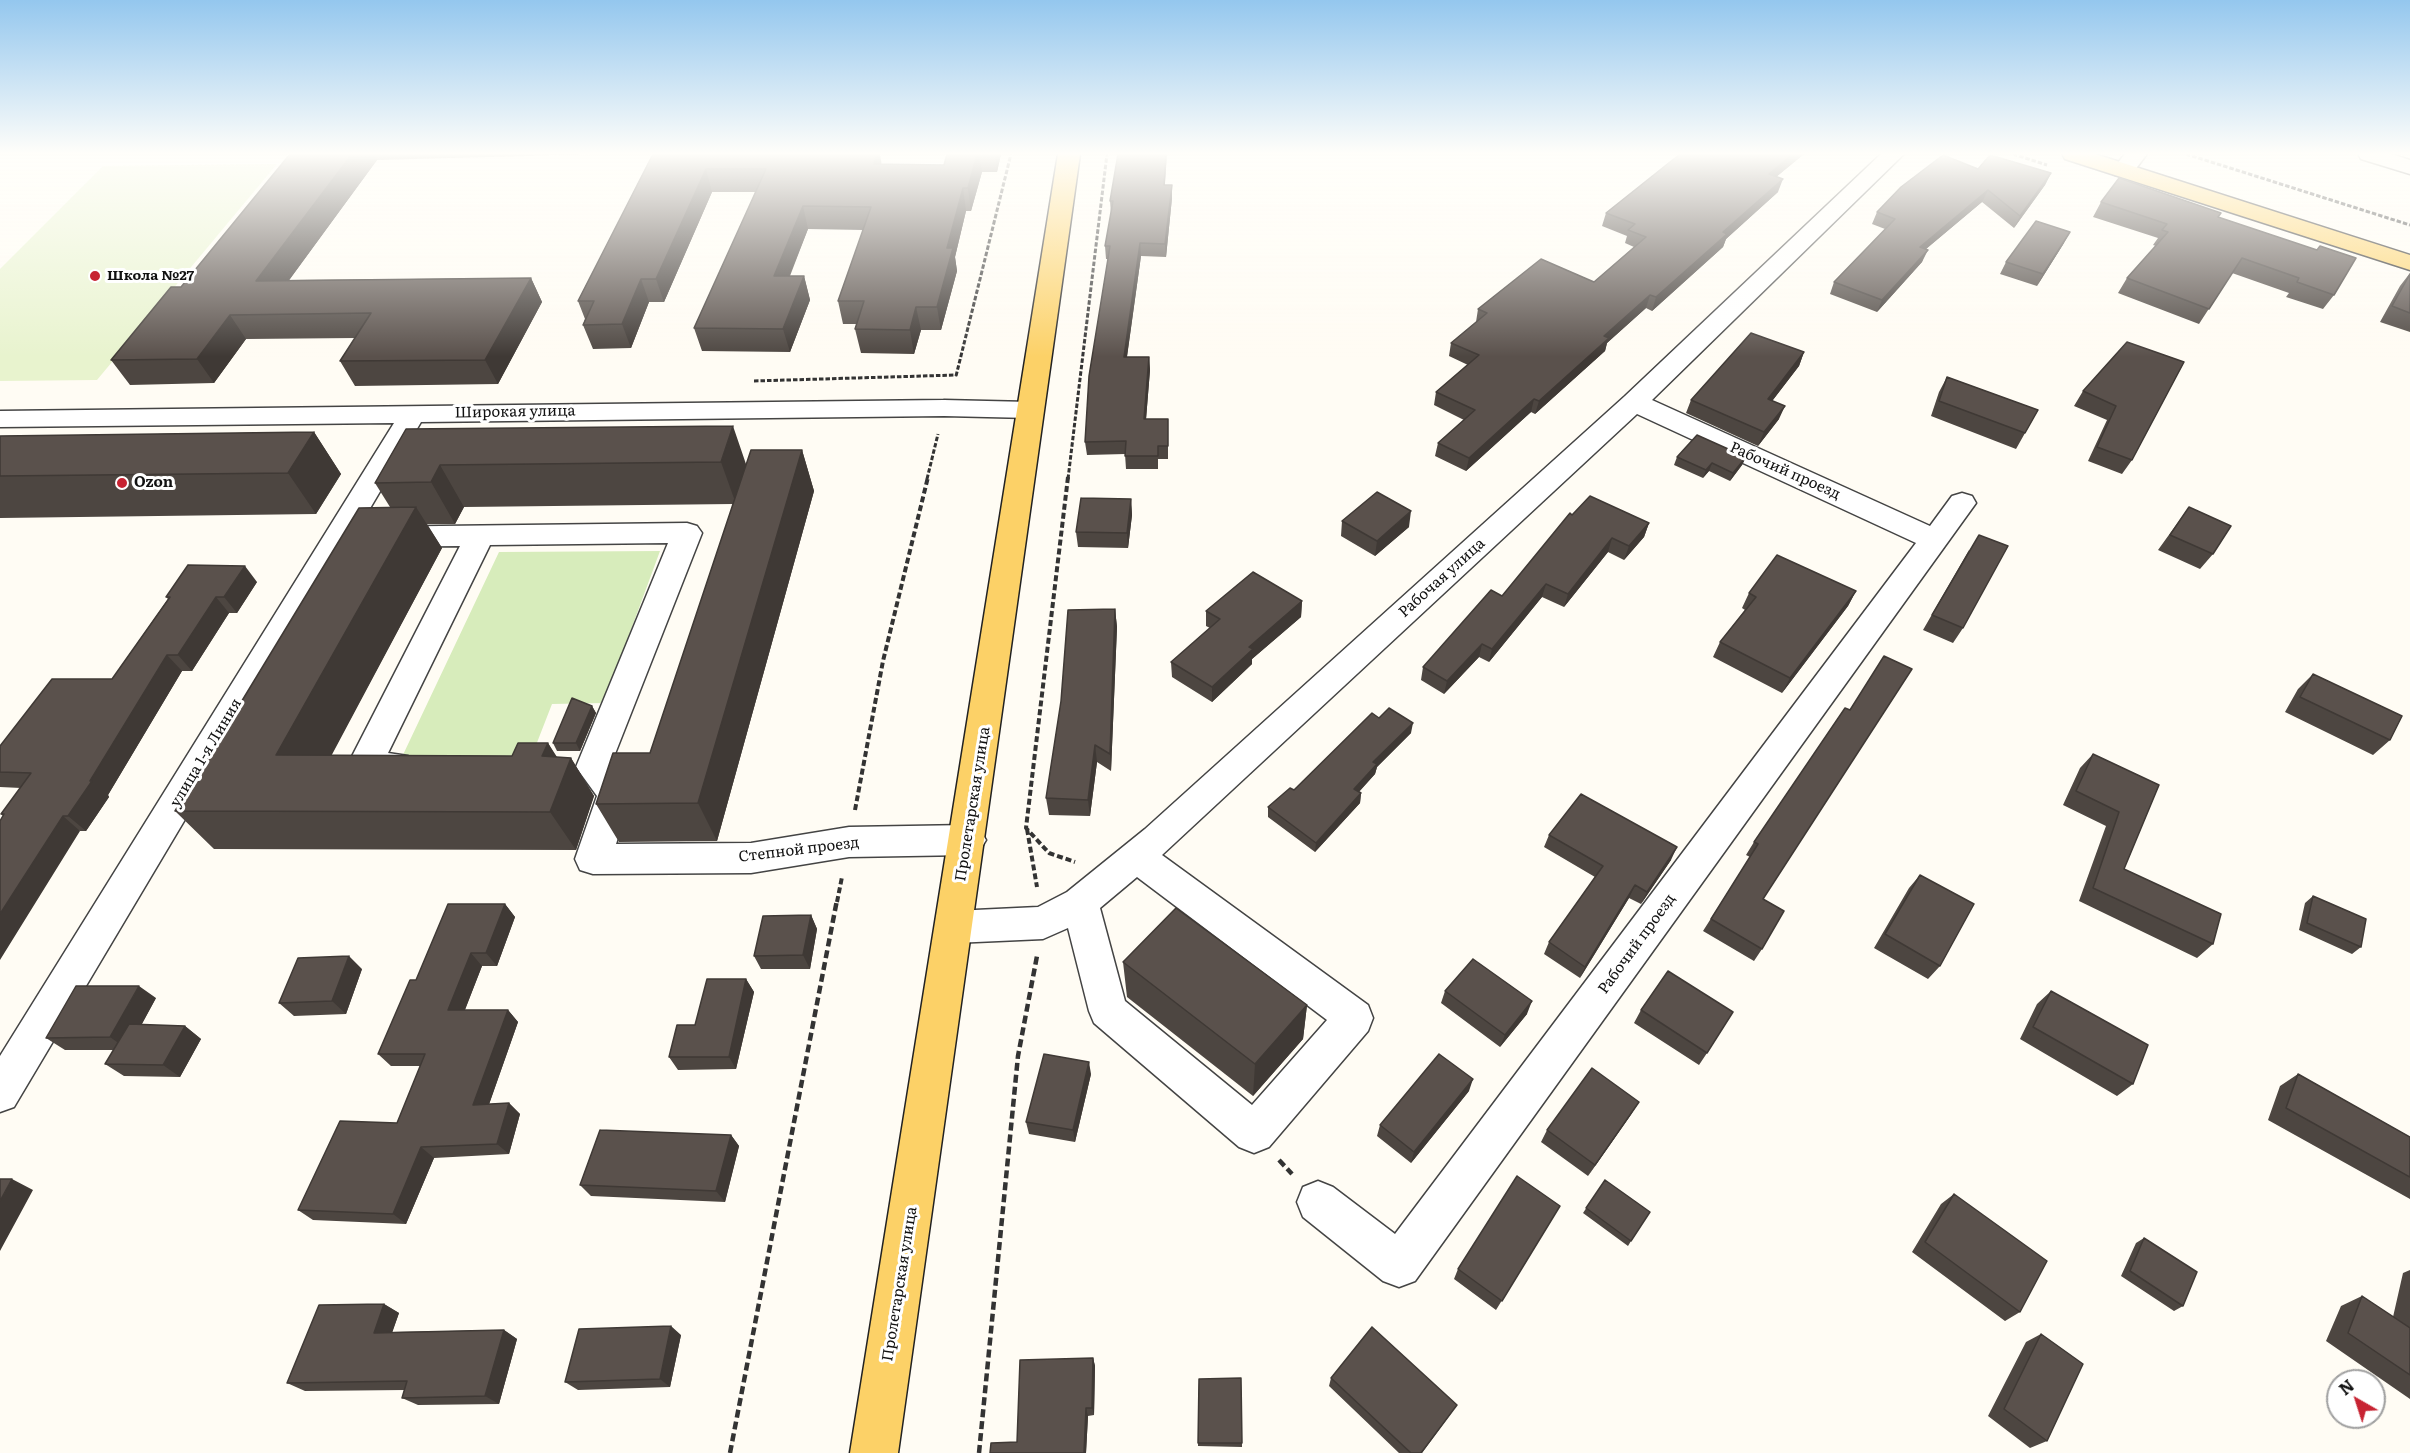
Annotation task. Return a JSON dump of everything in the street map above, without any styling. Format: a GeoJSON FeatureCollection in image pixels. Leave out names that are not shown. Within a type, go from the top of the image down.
{"type":"FeatureCollection","features":[{"type":"Feature","properties":{"kind":"main road","name":"Пролетарская улица"},"geometry":{"type":"LineString","coordinates":[[874,1453],[968,840],[1059,222]]}},
{"type":"Feature","properties":{"kind":"main road"},"geometry":{"type":"LineString","coordinates":[[2295,222],[2410,263]]}},
{"type":"Feature","properties":{"kind":"street","name":"Рабочая улица"},"geometry":{"type":"LineString","coordinates":[[954,927],[1043,923],[1080,903],[1136,856],[1634,402],[1822,222]]}},
{"type":"Feature","properties":{"kind":"street","name":"Рабочий проезд"},"geometry":{"type":"LineString","coordinates":[[1634,402],[1935,540]]}},
{"type":"Feature","properties":{"kind":"street","name":"Широкая улица"},"geometry":{"type":"LineString","coordinates":[[0,419],[944,408],[1030,410]]}},
{"type":"Feature","properties":{"kind":"street","name":"улица 1-я Линия"},"geometry":{"type":"LineString","coordinates":[[0,1093],[413,413]]}},
{"type":"Feature","properties":{"kind":"street","name":"Рабочий проезд"},"geometry":{"type":"LineString","coordinates":[[1318,1202],[1399,1265],[1962,503]]}},
{"type":"Feature","properties":{"kind":"street"},"geometry":{"type":"LineString","coordinates":[[337,537],[687,533],[593,767],[559,766]]}},
{"type":"Feature","properties":{"kind":"street"},"geometry":{"type":"LineString","coordinates":[[422,766],[364,766],[480,536]]}},
{"type":"Feature","properties":{"kind":"street","name":"Степной проезд"},"geometry":{"type":"LineString","coordinates":[[593,767],[615,793],[593,859],[751,858],[849,842],[968,840]]}},
{"type":"Feature","properties":{"kind":"street"},"geometry":{"type":"LineString","coordinates":[[1080,903],[1108,1011],[1254,1133],[1354,1018],[1136,856]]}},
{"type":"Feature","properties":{"kind":"path"},"geometry":{"type":"LineString","coordinates":[[952,386],[994,222]]}},
{"type":"Feature","properties":{"kind":"path"},"geometry":{"type":"LineString","coordinates":[[979,1453],[1018,1056],[1043,923],[1026,828],[1099,222]]}},
{"type":"Feature","properties":{"kind":"path"},"geometry":{"type":"LineString","coordinates":[[730,1453],[883,661],[931,471],[940,424]]}},
{"type":"Feature","properties":{"kind":"path"},"geometry":{"type":"LineString","coordinates":[[1026,828],[1049,853],[1077,862]]}},
{"type":"Feature","properties":{"kind":"path"},"geometry":{"type":"LineString","coordinates":[[1254,1133],[1318,1202]]}},
{"type":"Feature","properties":{"kind":"green space"},"geometry":{"type":"Polygon","coordinates":[[[47,222],[229,222],[97,380],[0,381],[0,269],[47,222]]]}},
{"type":"Feature","properties":{"kind":"green space"},"geometry":{"type":"Polygon","coordinates":[[[660,551],[604,703],[552,704],[531,758],[401,759],[499,552],[660,551]]]}},
{"type":"Feature","properties":{"kind":"building"},"geometry":{"type":"Polygon","coordinates":[[[234,222],[301,222],[256,281],[531,278],[485,360],[340,361],[371,313],[230,315],[197,359],[111,360],[171,287],[181,287],[234,222]]]}},
{"type":"Feature","properties":{"kind":"building"},"geometry":{"type":"Polygon","coordinates":[[[618,222],[682,222],[656,279],[641,279],[622,324],[583,325],[594,301],[578,301],[618,222]]]}},
{"type":"Feature","properties":{"kind":"building"},"geometry":{"type":"Polygon","coordinates":[[[742,222],[796,222],[774,276],[804,276],[783,329],[694,328],[742,222]]]}},
{"type":"Feature","properties":{"kind":"building"},"geometry":{"type":"Polygon","coordinates":[[[866,222],[954,222],[947,248],[953,248],[937,307],[916,307],[910,330],[855,329],[864,301],[838,301],[866,222]]]}},
{"type":"Feature","properties":{"kind":"building"},"geometry":{"type":"Polygon","coordinates":[[[1109,222],[1168,222],[1165,244],[1140,243],[1124,357],[1149,357],[1144,419],[1168,419],[1168,446],[1158,446],[1158,456],[1125,456],[1126,441],[1085,442],[1089,376],[1110,246],[1105,246],[1109,222]]]}},
{"type":"Feature","properties":{"kind":"building"},"geometry":{"type":"Polygon","coordinates":[[[1629,222],[1735,222],[1723,232],[1727,234],[1656,297],[1650,295],[1604,336],[1609,338],[1539,401],[1534,399],[1469,458],[1438,443],[1475,410],[1436,392],[1479,355],[1451,343],[1487,313],[1478,309],[1541,259],[1594,282],[1646,237],[1628,230],[1635,224],[1629,222]]]}},
{"type":"Feature","properties":{"kind":"building"},"geometry":{"type":"Polygon","coordinates":[[[1892,222],[1950,222],[1920,247],[1928,250],[1882,300],[1834,282],[1892,222]]]}},
{"type":"Feature","properties":{"kind":"building"},"geometry":{"type":"Polygon","coordinates":[[[2035,222],[2070,232],[2043,274],[2006,262],[2035,222]]]}},
{"type":"Feature","properties":{"kind":"building"},"geometry":{"type":"Polygon","coordinates":[[[2160,222],[2232,222],[2317,250],[2320,246],[2356,258],[2334,295],[2297,282],[2299,278],[2242,258],[2209,309],[2127,278],[2168,232],[2162,230],[2167,224],[2160,222]]]}},
{"type":"Feature","properties":{"kind":"building"},"geometry":{"type":"Polygon","coordinates":[[[2410,274],[2410,313],[2392,306],[2410,274]]]}},
{"type":"Feature","properties":{"kind":"building"},"geometry":{"type":"Polygon","coordinates":[[[1751,333],[1804,352],[1768,399],[1785,406],[1764,432],[1691,400],[1751,333]]]}},
{"type":"Feature","properties":{"kind":"building"},"geometry":{"type":"Polygon","coordinates":[[[2127,342],[2184,362],[2132,460],[2097,447],[2116,406],[2083,391],[2127,342]]]}},
{"type":"Feature","properties":{"kind":"building"},"geometry":{"type":"Polygon","coordinates":[[[1947,377],[2038,410],[2025,433],[1939,401],[1947,377]]]}},
{"type":"Feature","properties":{"kind":"building"},"geometry":{"type":"Polygon","coordinates":[[[733,426],[721,462],[440,465],[431,482],[375,483],[406,429],[733,426]]]}},
{"type":"Feature","properties":{"kind":"building"},"geometry":{"type":"Polygon","coordinates":[[[314,432],[288,473],[0,476],[0,436],[314,432]]]}},
{"type":"Feature","properties":{"kind":"building"},"geometry":{"type":"Polygon","coordinates":[[[1697,435],[1746,457],[1733,473],[1712,463],[1706,470],[1677,457],[1697,435]]]}},
{"type":"Feature","properties":{"kind":"building"},"geometry":{"type":"Polygon","coordinates":[[[751,450],[802,450],[698,803],[596,804],[613,753],[650,753],[751,450]]]}},
{"type":"Feature","properties":{"kind":"building"},"geometry":{"type":"Polygon","coordinates":[[[1377,492],[1411,511],[1377,541],[1342,521],[1377,492]]]}},
{"type":"Feature","properties":{"kind":"building"},"geometry":{"type":"Polygon","coordinates":[[[1590,496],[1649,523],[1629,546],[1612,538],[1568,594],[1546,584],[1492,649],[1482,644],[1447,681],[1423,667],[1491,590],[1502,596],[1570,513],[1572,515],[1590,496]]]}},
{"type":"Feature","properties":{"kind":"building"},"geometry":{"type":"Polygon","coordinates":[[[1081,498],[1131,499],[1127,533],[1076,532],[1081,498]]]}},
{"type":"Feature","properties":{"kind":"building"},"geometry":{"type":"Polygon","coordinates":[[[416,507],[276,755],[512,756],[518,743],[548,743],[542,756],[571,758],[550,812],[175,811],[359,508],[416,507]]]}},
{"type":"Feature","properties":{"kind":"building"},"geometry":{"type":"Polygon","coordinates":[[[2189,507],[2231,526],[2213,554],[2170,535],[2189,507]]]}},
{"type":"Feature","properties":{"kind":"building"},"geometry":{"type":"Polygon","coordinates":[[[1979,535],[2008,546],[1963,628],[1932,615],[1979,535]]]}},
{"type":"Feature","properties":{"kind":"building"},"geometry":{"type":"Polygon","coordinates":[[[1777,555],[1856,591],[1790,678],[1720,642],[1756,597],[1749,593],[1777,555]]]}},
{"type":"Feature","properties":{"kind":"building"},"geometry":{"type":"Polygon","coordinates":[[[188,565],[245,566],[224,597],[216,597],[178,655],[167,655],[90,781],[92,781],[68,816],[63,816],[0,914],[0,821],[4,814],[1,814],[31,773],[0,772],[0,746],[52,679],[112,679],[170,597],[166,597],[188,565]]]}},
{"type":"Feature","properties":{"kind":"building"},"geometry":{"type":"Polygon","coordinates":[[[1253,572],[1302,601],[1249,647],[1253,649],[1212,687],[1171,662],[1220,619],[1206,611],[1253,572]]]}},
{"type":"Feature","properties":{"kind":"building"},"geometry":{"type":"Polygon","coordinates":[[[1115,609],[1110,754],[1095,745],[1088,800],[1046,798],[1061,701],[1068,610],[1115,609]]]}},
{"type":"Feature","properties":{"kind":"building"},"geometry":{"type":"Polygon","coordinates":[[[1884,656],[1912,669],[1763,899],[1784,911],[1762,949],[1711,919],[1758,844],[1754,842],[1845,708],[1850,710],[1884,656]]]}},
{"type":"Feature","properties":{"kind":"building"},"geometry":{"type":"Polygon","coordinates":[[[2313,674],[2402,716],[2390,740],[2300,697],[2313,674]]]}},
{"type":"Feature","properties":{"kind":"building"},"geometry":{"type":"Polygon","coordinates":[[[572,698],[592,706],[576,743],[553,743],[572,698]]]}},
{"type":"Feature","properties":{"kind":"building"},"geometry":{"type":"Polygon","coordinates":[[[1389,708],[1413,723],[1373,762],[1377,764],[1354,789],[1361,793],[1316,843],[1268,807],[1290,788],[1294,790],[1372,713],[1379,718],[1389,708]]]}},
{"type":"Feature","properties":{"kind":"building"},"geometry":{"type":"Polygon","coordinates":[[[2093,754],[2159,785],[2124,869],[2221,914],[2213,944],[2093,888],[2119,812],[2076,791],[2093,754]]]}},
{"type":"Feature","properties":{"kind":"building"},"geometry":{"type":"Polygon","coordinates":[[[1581,794],[1677,847],[1647,892],[1635,885],[1585,967],[1549,942],[1603,866],[1549,835],[1581,794]]]}},
{"type":"Feature","properties":{"kind":"building"},"geometry":{"type":"Polygon","coordinates":[[[1920,875],[1974,904],[1940,966],[1885,934],[1920,875]]]}},
{"type":"Feature","properties":{"kind":"building"},"geometry":{"type":"Polygon","coordinates":[[[2313,896],[2366,919],[2361,947],[2307,923],[2313,896]]]}},
{"type":"Feature","properties":{"kind":"building"},"geometry":{"type":"Polygon","coordinates":[[[448,904],[505,904],[486,953],[471,953],[448,1010],[508,1010],[473,1105],[509,1103],[497,1144],[421,1147],[393,1214],[298,1210],[340,1121],[397,1123],[425,1054],[378,1054],[410,980],[416,980],[448,904]]]}},
{"type":"Feature","properties":{"kind":"building"},"geometry":{"type":"Polygon","coordinates":[[[1176,908],[1307,1005],[1255,1064],[1123,962],[1176,908]]]}},
{"type":"Feature","properties":{"kind":"building"},"geometry":{"type":"Polygon","coordinates":[[[811,915],[803,955],[754,956],[763,916],[811,915]]]}},
{"type":"Feature","properties":{"kind":"building"},"geometry":{"type":"Polygon","coordinates":[[[349,956],[332,1001],[279,1003],[298,958],[349,956]]]}},
{"type":"Feature","properties":{"kind":"building"},"geometry":{"type":"Polygon","coordinates":[[[1473,959],[1532,1001],[1505,1035],[1445,991],[1473,959]]]}},
{"type":"Feature","properties":{"kind":"building"},"geometry":{"type":"Polygon","coordinates":[[[1668,971],[1733,1012],[1707,1053],[1641,1010],[1668,971]]]}},
{"type":"Feature","properties":{"kind":"building"},"geometry":{"type":"Polygon","coordinates":[[[707,979],[746,979],[729,1057],[669,1057],[677,1025],[695,1025],[707,979]]]}},
{"type":"Feature","properties":{"kind":"building"},"geometry":{"type":"Polygon","coordinates":[[[76,986],[139,986],[110,1037],[46,1038],[76,986]]]}},
{"type":"Feature","properties":{"kind":"building"},"geometry":{"type":"Polygon","coordinates":[[[2051,991],[2148,1045],[2133,1084],[2033,1027],[2051,991]]]}},
{"type":"Feature","properties":{"kind":"building"},"geometry":{"type":"Polygon","coordinates":[[[129,1024],[185,1026],[163,1065],[105,1064],[129,1024]]]}},
{"type":"Feature","properties":{"kind":"building"},"geometry":{"type":"Polygon","coordinates":[[[1044,1054],[1089,1062],[1073,1130],[1026,1122],[1044,1054]]]}},
{"type":"Feature","properties":{"kind":"building"},"geometry":{"type":"Polygon","coordinates":[[[1439,1054],[1473,1079],[1414,1152],[1380,1125],[1439,1054]]]}},
{"type":"Feature","properties":{"kind":"building"},"geometry":{"type":"Polygon","coordinates":[[[1592,1068],[1639,1102],[1595,1165],[1547,1130],[1592,1068]]]}},
{"type":"Feature","properties":{"kind":"building"},"geometry":{"type":"Polygon","coordinates":[[[2298,1074],[2410,1137],[2410,1177],[2286,1108],[2298,1074]]]}},
{"type":"Feature","properties":{"kind":"building"},"geometry":{"type":"Polygon","coordinates":[[[600,1130],[731,1135],[716,1191],[580,1185],[600,1130]]]}},
{"type":"Feature","properties":{"kind":"building"},"geometry":{"type":"Polygon","coordinates":[[[1517,1176],[1560,1206],[1502,1301],[1458,1269],[1517,1176]]]}},
{"type":"Feature","properties":{"kind":"building"},"geometry":{"type":"Polygon","coordinates":[[[0,1179],[12,1179],[0,1201],[0,1179]]]}},
{"type":"Feature","properties":{"kind":"building"},"geometry":{"type":"Polygon","coordinates":[[[1605,1180],[1650,1212],[1631,1241],[1586,1208],[1605,1180]]]}},
{"type":"Feature","properties":{"kind":"building"},"geometry":{"type":"Polygon","coordinates":[[[1954,1194],[2047,1261],[2020,1312],[1925,1242],[1954,1194]]]}},
{"type":"Feature","properties":{"kind":"building"},"geometry":{"type":"Polygon","coordinates":[[[2144,1238],[2197,1272],[2183,1306],[2130,1271],[2144,1238]]]}},
{"type":"Feature","properties":{"kind":"building"},"geometry":{"type":"Polygon","coordinates":[[[2362,1296],[2410,1328],[2410,1375],[2348,1333],[2362,1296]]]}},
{"type":"Feature","properties":{"kind":"building"},"geometry":{"type":"Polygon","coordinates":[[[384,1304],[374,1333],[504,1330],[485,1396],[402,1398],[407,1381],[287,1383],[319,1305],[384,1304]]]}},
{"type":"Feature","properties":{"kind":"building"},"geometry":{"type":"Polygon","coordinates":[[[671,1326],[660,1379],[565,1382],[579,1329],[671,1326]]]}},
{"type":"Feature","properties":{"kind":"building"},"geometry":{"type":"Polygon","coordinates":[[[1372,1327],[1457,1405],[1421,1453],[1411,1453],[1331,1378],[1372,1327]]]}},
{"type":"Feature","properties":{"kind":"building"},"geometry":{"type":"Polygon","coordinates":[[[2041,1334],[2083,1364],[2047,1441],[2004,1409],[2041,1334]]]}},
{"type":"Feature","properties":{"kind":"building"},"geometry":{"type":"Polygon","coordinates":[[[1093,1358],[1092,1408],[1086,1408],[1084,1453],[990,1453],[991,1443],[1017,1442],[1020,1360],[1093,1358]]]}},
{"type":"Feature","properties":{"kind":"building"},"geometry":{"type":"Polygon","coordinates":[[[1241,1378],[1242,1443],[1198,1443],[1199,1379],[1241,1378]]]}},
{"type":"Feature","properties":{"kind":"place","name":"Школа №27"},"geometry":{"type":"Point","coordinates":[95,276]}},
{"type":"Feature","properties":{"kind":"place","name":"Ozon"},"geometry":{"type":"Point","coordinates":[122,483]}}]}
